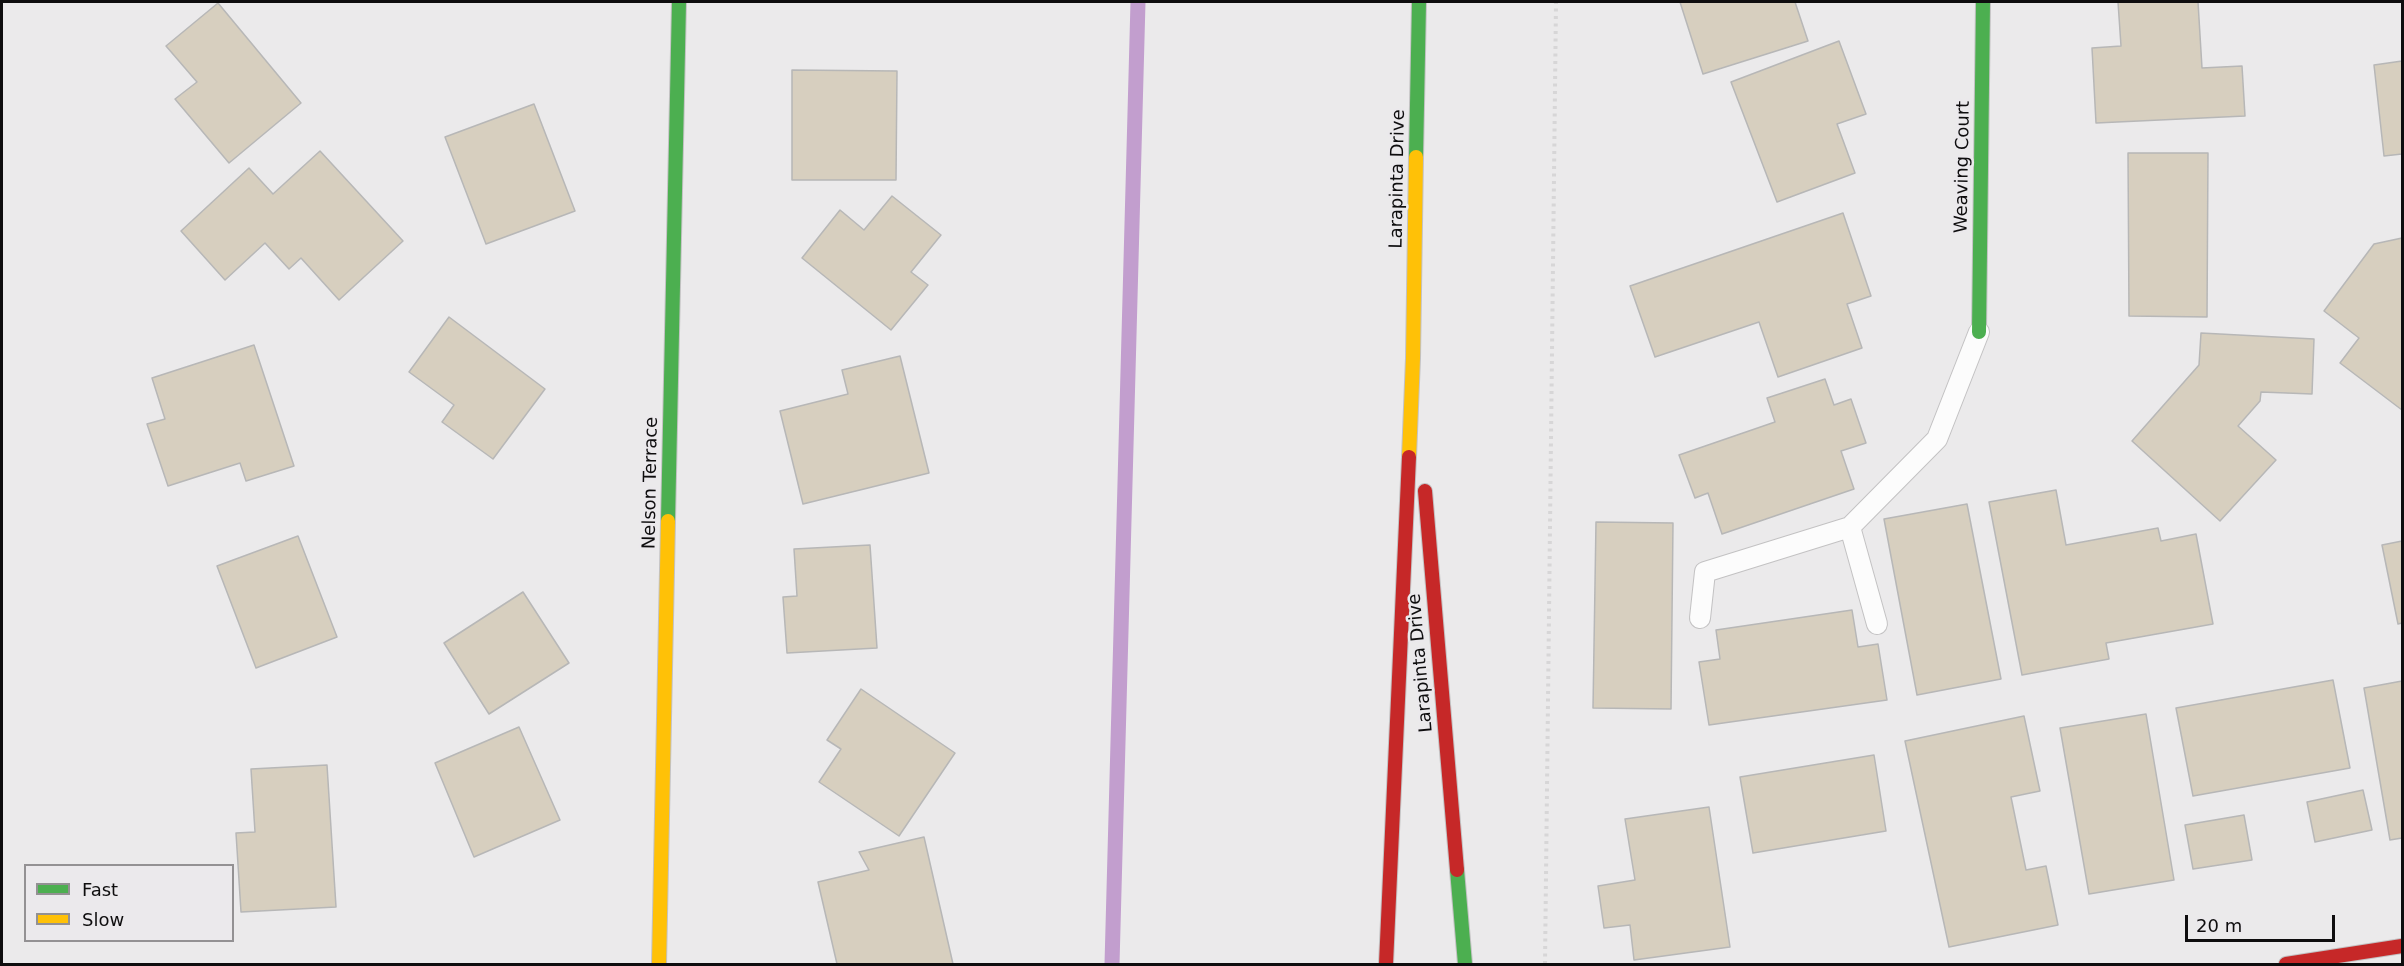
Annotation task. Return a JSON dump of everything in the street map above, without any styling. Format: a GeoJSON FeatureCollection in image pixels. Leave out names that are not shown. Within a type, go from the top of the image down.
{"type":"FeatureCollection","features":[{"type":"Feature","properties":{"kind":"main road","name":"Nelson Terrace"},"geometry":{"type":"LineString","coordinates":[[659,964],[679,2]]}},
{"type":"Feature","properties":{"kind":"main road","name":"Larapinta Drive"},"geometry":{"type":"LineString","coordinates":[[1386,964],[1413,358],[1419,2]]}},
{"type":"Feature","properties":{"kind":"main road","name":"Weaving Court"},"geometry":{"type":"LineString","coordinates":[[1979,333],[1983,2]]}},
{"type":"Feature","properties":{"kind":"main road","name":"Larapinta Drive"},"geometry":{"type":"LineString","coordinates":[[1413,358],[1465,964]]}},
{"type":"Feature","properties":{"kind":"main road"},"geometry":{"type":"LineString","coordinates":[[2286,964],[2403,946]]}},
{"type":"Feature","properties":{"kind":"lane"},"geometry":{"type":"LineString","coordinates":[[1700,618],[1705,572],[1850,527],[1937,439],[1979,333]]}},
{"type":"Feature","properties":{"kind":"lane"},"geometry":{"type":"LineString","coordinates":[[1850,527],[1877,624]]}},
{"type":"Feature","properties":{"kind":"path"},"geometry":{"type":"LineString","coordinates":[[1545,964],[1556,2]]}},
{"type":"Feature","properties":{"kind":"building"},"geometry":{"type":"Polygon","coordinates":[[[1680,2],[1795,2],[1808,41],[1703,74],[1680,2]]]}},
{"type":"Feature","properties":{"kind":"building"},"geometry":{"type":"Polygon","coordinates":[[[2118,2],[2198,2],[2202,68],[2242,66],[2245,116],[2096,123],[2092,48],[2121,46],[2118,2]]]}},
{"type":"Feature","properties":{"kind":"building"},"geometry":{"type":"Polygon","coordinates":[[[218,3],[301,103],[229,163],[175,99],[197,82],[166,46],[218,3]]]}},
{"type":"Feature","properties":{"kind":"building"},"geometry":{"type":"Polygon","coordinates":[[[1839,41],[1866,114],[1837,124],[1855,173],[1777,202],[1731,82],[1839,41]]]}},
{"type":"Feature","properties":{"kind":"building"},"geometry":{"type":"Polygon","coordinates":[[[2402,61],[2402,154],[2384,156],[2374,65],[2402,61]]]}},
{"type":"Feature","properties":{"kind":"building"},"geometry":{"type":"Polygon","coordinates":[[[792,70],[897,71],[896,180],[792,180],[792,70]]]}},
{"type":"Feature","properties":{"kind":"building"},"geometry":{"type":"Polygon","coordinates":[[[534,104],[575,211],[486,244],[445,137],[534,104]]]}},
{"type":"Feature","properties":{"kind":"building"},"geometry":{"type":"Polygon","coordinates":[[[320,151],[403,241],[339,300],[301,258],[289,269],[265,243],[225,280],[181,231],[249,168],[273,194],[320,151]]]}},
{"type":"Feature","properties":{"kind":"building"},"geometry":{"type":"Polygon","coordinates":[[[2128,153],[2208,153],[2207,317],[2129,316],[2128,153]]]}},
{"type":"Feature","properties":{"kind":"building"},"geometry":{"type":"Polygon","coordinates":[[[892,196],[941,235],[911,272],[928,285],[891,330],[802,258],[840,210],[864,230],[892,196]]]}},
{"type":"Feature","properties":{"kind":"building"},"geometry":{"type":"Polygon","coordinates":[[[1843,213],[1871,296],[1847,304],[1862,348],[1778,377],[1759,322],[1655,357],[1630,286],[1843,213]]]}},
{"type":"Feature","properties":{"kind":"building"},"geometry":{"type":"Polygon","coordinates":[[[2402,238],[2402,410],[2340,363],[2359,338],[2324,311],[2374,244],[2402,238]]]}},
{"type":"Feature","properties":{"kind":"building"},"geometry":{"type":"Polygon","coordinates":[[[449,317],[545,389],[493,459],[442,422],[454,405],[409,372],[449,317]]]}},
{"type":"Feature","properties":{"kind":"building"},"geometry":{"type":"Polygon","coordinates":[[[2201,333],[2314,339],[2312,394],[2261,392],[2260,401],[2238,426],[2276,460],[2220,521],[2132,441],[2199,365],[2201,333]]]}},
{"type":"Feature","properties":{"kind":"building"},"geometry":{"type":"Polygon","coordinates":[[[254,345],[294,466],[246,481],[240,463],[168,486],[147,424],[165,419],[152,378],[254,345]]]}},
{"type":"Feature","properties":{"kind":"building"},"geometry":{"type":"Polygon","coordinates":[[[900,356],[929,473],[803,504],[780,411],[848,394],[842,370],[900,356]]]}},
{"type":"Feature","properties":{"kind":"building"},"geometry":{"type":"Polygon","coordinates":[[[1825,379],[1834,405],[1851,399],[1866,443],[1841,451],[1854,489],[1722,534],[1708,493],[1695,498],[1679,455],[1775,422],[1767,398],[1825,379]]]}},
{"type":"Feature","properties":{"kind":"building"},"geometry":{"type":"Polygon","coordinates":[[[2056,490],[2066,545],[2158,528],[2161,541],[2196,534],[2213,624],[2106,643],[2109,659],[2022,675],[1989,502],[2056,490]]]}},
{"type":"Feature","properties":{"kind":"building"},"geometry":{"type":"Polygon","coordinates":[[[1967,504],[2001,679],[1917,695],[1884,519],[1967,504]]]}},
{"type":"Feature","properties":{"kind":"building"},"geometry":{"type":"Polygon","coordinates":[[[1596,522],[1673,523],[1671,709],[1593,708],[1596,522]]]}},
{"type":"Feature","properties":{"kind":"building"},"geometry":{"type":"Polygon","coordinates":[[[298,536],[337,637],[256,668],[217,566],[298,536]]]}},
{"type":"Feature","properties":{"kind":"building"},"geometry":{"type":"Polygon","coordinates":[[[2402,541],[2402,623],[2398,624],[2382,545],[2402,541]]]}},
{"type":"Feature","properties":{"kind":"building"},"geometry":{"type":"Polygon","coordinates":[[[870,545],[877,648],[787,653],[783,597],[797,596],[794,549],[870,545]]]}},
{"type":"Feature","properties":{"kind":"building"},"geometry":{"type":"Polygon","coordinates":[[[523,592],[569,663],[489,714],[444,643],[523,592]]]}},
{"type":"Feature","properties":{"kind":"building"},"geometry":{"type":"Polygon","coordinates":[[[1852,610],[1858,647],[1878,644],[1887,700],[1709,725],[1699,662],[1720,659],[1716,630],[1852,610]]]}},
{"type":"Feature","properties":{"kind":"building"},"geometry":{"type":"Polygon","coordinates":[[[2333,680],[2350,768],[2193,796],[2176,708],[2333,680]]]}},
{"type":"Feature","properties":{"kind":"building"},"geometry":{"type":"Polygon","coordinates":[[[2402,681],[2402,838],[2390,840],[2364,688],[2402,681]]]}},
{"type":"Feature","properties":{"kind":"building"},"geometry":{"type":"Polygon","coordinates":[[[861,689],[955,753],[899,836],[819,782],[841,749],[827,740],[861,689]]]}},
{"type":"Feature","properties":{"kind":"building"},"geometry":{"type":"Polygon","coordinates":[[[2146,714],[2174,880],[2089,894],[2060,728],[2146,714]]]}},
{"type":"Feature","properties":{"kind":"building"},"geometry":{"type":"Polygon","coordinates":[[[2024,716],[2040,791],[2011,797],[2026,870],[2046,866],[2058,925],[1949,947],[1905,741],[2024,716]]]}},
{"type":"Feature","properties":{"kind":"building"},"geometry":{"type":"Polygon","coordinates":[[[519,727],[560,820],[474,857],[435,763],[519,727]]]}},
{"type":"Feature","properties":{"kind":"building"},"geometry":{"type":"Polygon","coordinates":[[[1874,755],[1886,831],[1753,853],[1740,777],[1874,755]]]}},
{"type":"Feature","properties":{"kind":"building"},"geometry":{"type":"Polygon","coordinates":[[[327,765],[336,907],[241,912],[236,833],[255,832],[251,769],[327,765]]]}},
{"type":"Feature","properties":{"kind":"building"},"geometry":{"type":"Polygon","coordinates":[[[2363,790],[2372,830],[2315,842],[2307,802],[2363,790]]]}},
{"type":"Feature","properties":{"kind":"building"},"geometry":{"type":"Polygon","coordinates":[[[1709,807],[1730,947],[1634,960],[1630,925],[1604,928],[1598,886],[1635,880],[1625,819],[1709,807]]]}},
{"type":"Feature","properties":{"kind":"building"},"geometry":{"type":"Polygon","coordinates":[[[2244,815],[2252,860],[2193,869],[2185,825],[2244,815]]]}},
{"type":"Feature","properties":{"kind":"building"},"geometry":{"type":"Polygon","coordinates":[[[924,837],[953,964],[837,964],[818,882],[869,870],[859,852],[924,837]]]}},
{"type":"Feature","properties":{"kind":"waterway"},"geometry":{"type":"LineString","coordinates":[[1112,964],[1138,2]]}},
{"type":"Feature","properties":{"kind":"traffic: fast"},"geometry":{"type":"LineString","coordinates":[[668,521],[679,2]]}},
{"type":"Feature","properties":{"kind":"traffic: fast"},"geometry":{"type":"LineString","coordinates":[[1416,157],[1419,2]]}},
{"type":"Feature","properties":{"kind":"traffic: fast"},"geometry":{"type":"LineString","coordinates":[[1979,332],[1983,2]]}},
{"type":"Feature","properties":{"kind":"traffic: fast"},"geometry":{"type":"LineString","coordinates":[[1457,870],[1465,964]]}},
{"type":"Feature","properties":{"kind":"traffic: slow"},"geometry":{"type":"LineString","coordinates":[[1409,457],[1416,157]]}},
{"type":"Feature","properties":{"kind":"traffic: slow"},"geometry":{"type":"LineString","coordinates":[[659,964],[668,521]]}},
{"type":"Feature","properties":{"kind":"traffic: jam"},"geometry":{"type":"LineString","coordinates":[[1386,964],[1409,457]]}},
{"type":"Feature","properties":{"kind":"traffic: jam"},"geometry":{"type":"LineString","coordinates":[[1425,491],[1457,870]]}},
{"type":"Feature","properties":{"kind":"traffic: jam"},"geometry":{"type":"LineString","coordinates":[[2286,964],[2402,946]]}}]}
